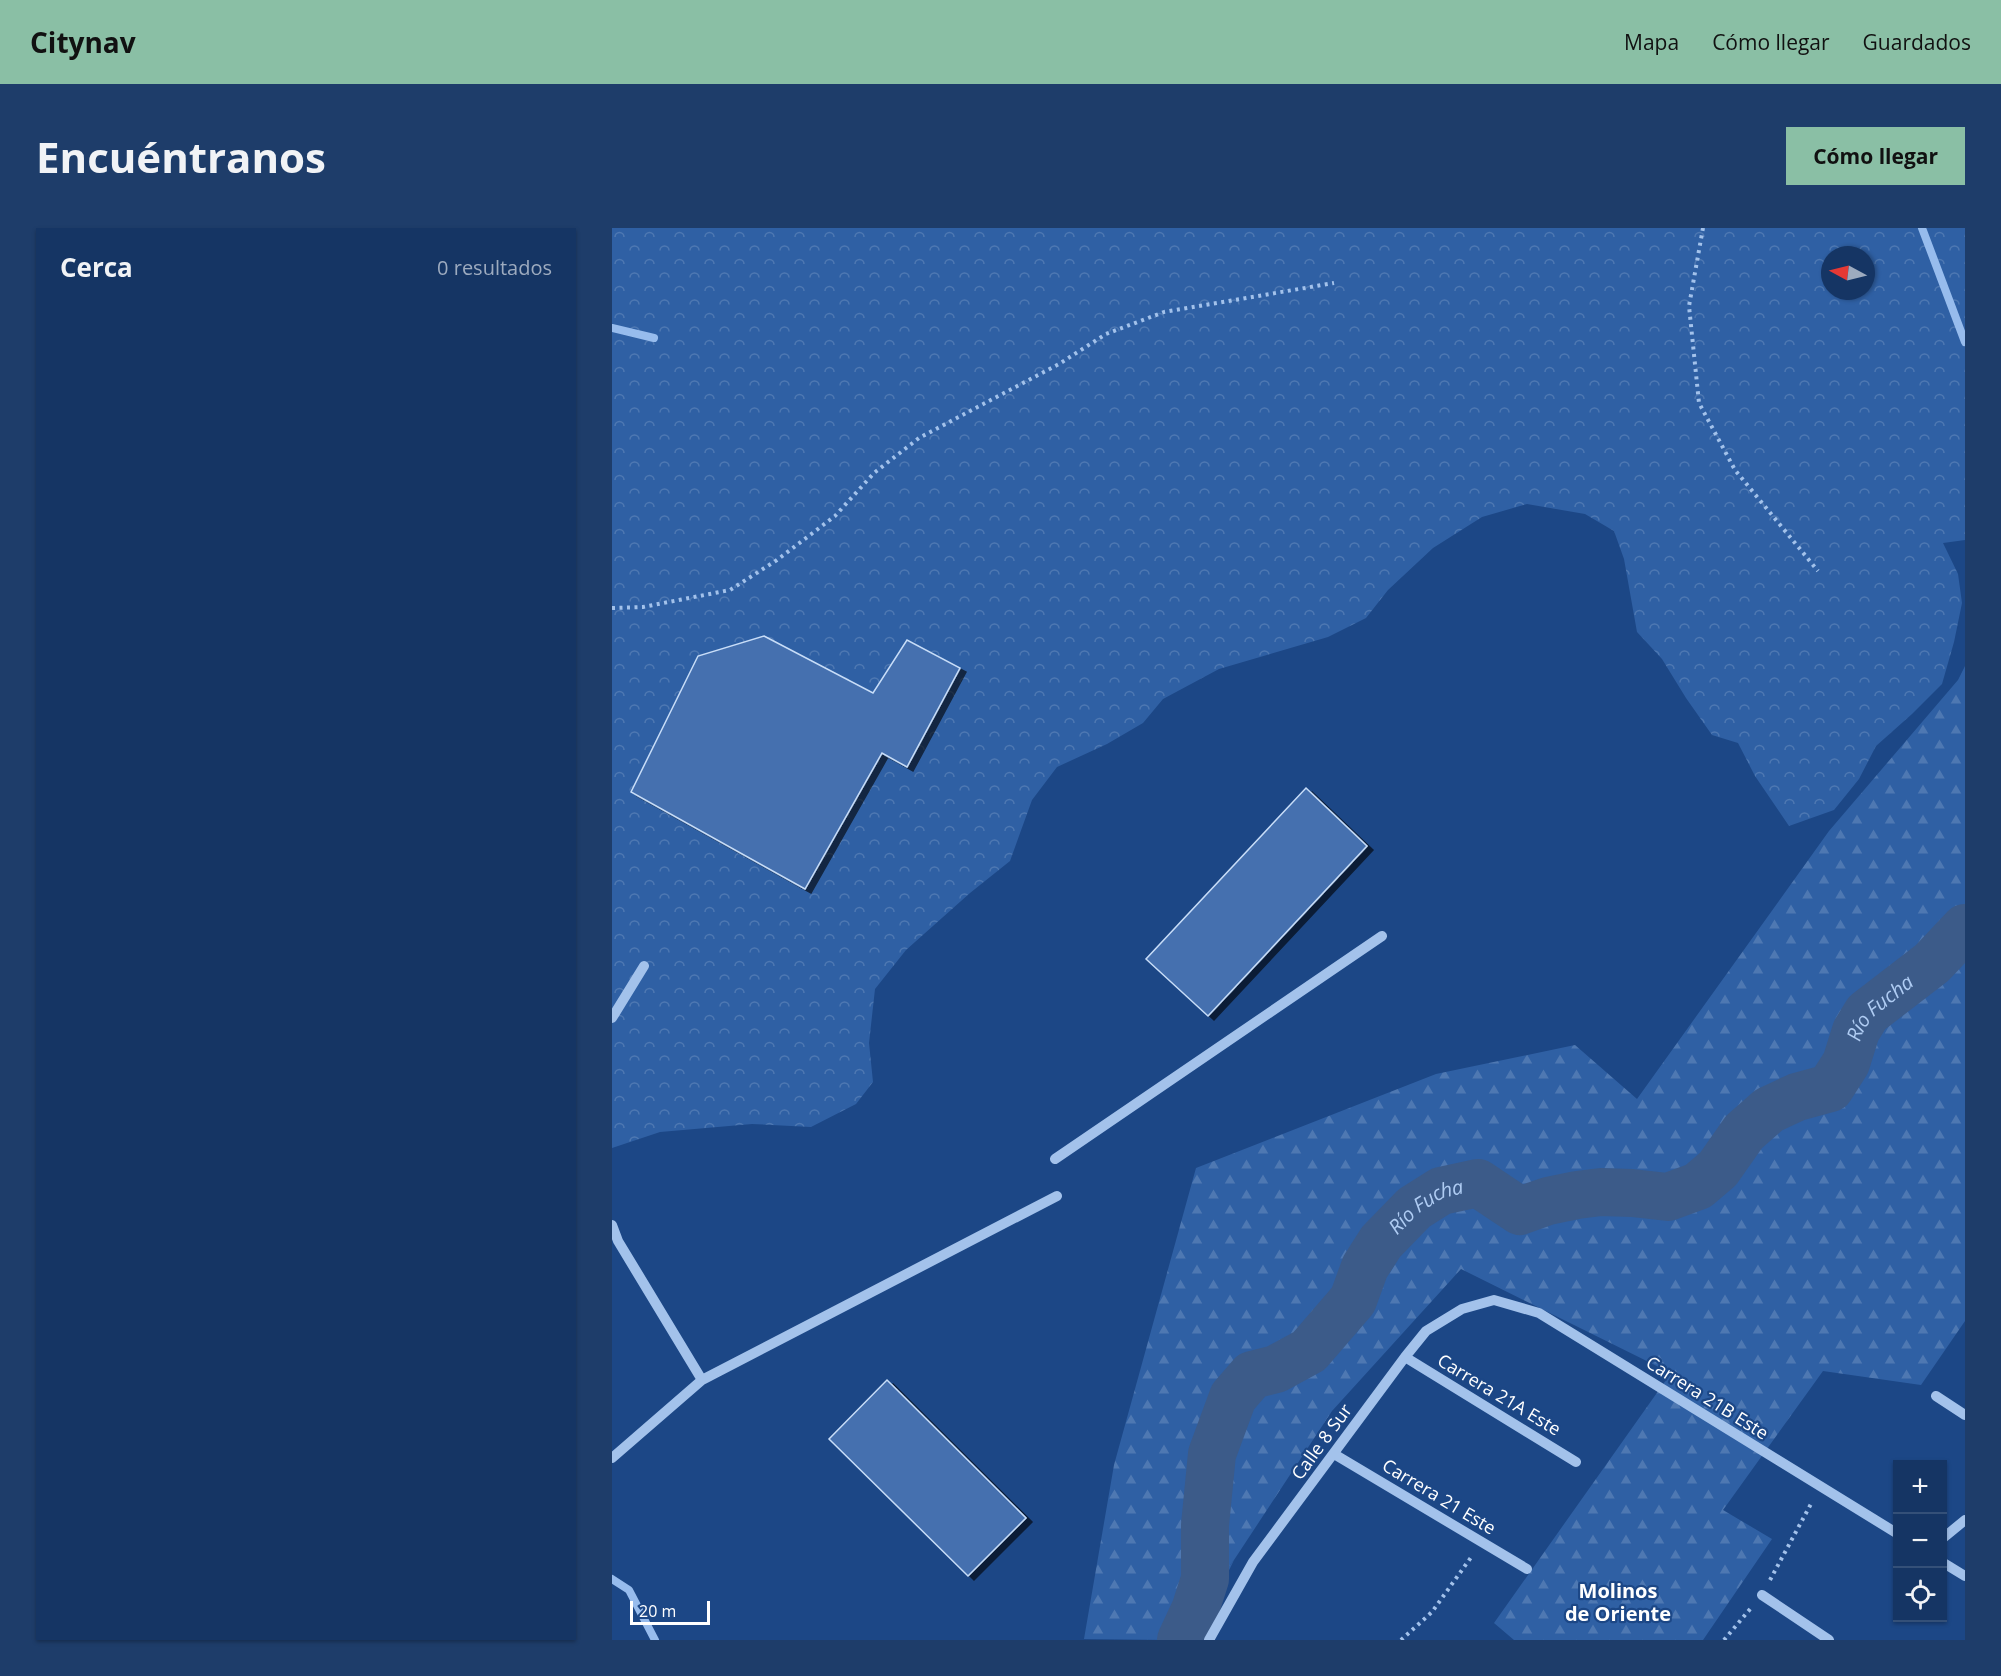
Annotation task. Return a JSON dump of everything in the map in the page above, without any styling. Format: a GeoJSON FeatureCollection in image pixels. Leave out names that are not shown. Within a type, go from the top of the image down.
{"type":"FeatureCollection","features":[{"type":"Feature","properties":{"kind":"street"},"geometry":{"type":"LineString","coordinates":[[1055,1159],[1382,936]]}},
{"type":"Feature","properties":{"kind":"street"},"geometry":{"type":"LineString","coordinates":[[612,1018],[644,966]]}},
{"type":"Feature","properties":{"kind":"street"},"geometry":{"type":"LineString","coordinates":[[612,1458],[702,1380],[1057,1197]]}},
{"type":"Feature","properties":{"kind":"street"},"geometry":{"type":"LineString","coordinates":[[612,1225],[618,1241],[702,1380]]}},
{"type":"Feature","properties":{"kind":"street","name":"Calle 8 Sur"},"geometry":{"type":"LineString","coordinates":[[1209,1640],[1253,1562],[1426,1331],[1462,1309],[1494,1300]]}},
{"type":"Feature","properties":{"kind":"street","name":"Carrera 21B Este"},"geometry":{"type":"LineString","coordinates":[[1494,1300],[1539,1313],[1893,1531]]}},
{"type":"Feature","properties":{"kind":"street","name":"Carrera 21A Este"},"geometry":{"type":"LineString","coordinates":[[1405,1357],[1576,1462]]}},
{"type":"Feature","properties":{"kind":"street"},"geometry":{"type":"LineString","coordinates":[[1936,1396],[1965,1416]]}},
{"type":"Feature","properties":{"kind":"street","name":"Carrera 21 Este"},"geometry":{"type":"LineString","coordinates":[[1334,1454],[1527,1569]]}},
{"type":"Feature","properties":{"kind":"street"},"geometry":{"type":"LineString","coordinates":[[1947,1535],[1965,1520]]}},
{"type":"Feature","properties":{"kind":"street"},"geometry":{"type":"LineString","coordinates":[[1947,1565],[1965,1576]]}},
{"type":"Feature","properties":{"kind":"street"},"geometry":{"type":"LineString","coordinates":[[1762,1595],[1829,1640]]}},
{"type":"Feature","properties":{"kind":"path"},"geometry":{"type":"LineString","coordinates":[[1703,228],[1689,306],[1699,403],[1736,470],[1818,571]]}},
{"type":"Feature","properties":{"kind":"path"},"geometry":{"type":"LineString","coordinates":[[612,608],[643,607],[730,590],[777,560],[835,516],[874,473],[919,438],[1059,364],[1106,334],[1164,312],[1334,283]]}},
{"type":"Feature","properties":{"kind":"path"},"geometry":{"type":"LineString","coordinates":[[1724,1640],[1762,1595],[1820,1488]]}},
{"type":"Feature","properties":{"kind":"path"},"geometry":{"type":"LineString","coordinates":[[1401,1640],[1432,1612],[1482,1542]]}},
{"type":"Feature","properties":{"kind":"green space"},"geometry":{"type":"Polygon","coordinates":[[[612,228],[1965,228],[1965,540],[1943,543],[1958,574],[1962,603],[1954,642],[1942,684],[1876,746],[1859,779],[1834,810],[1789,826],[1755,776],[1738,743],[1712,735],[1662,659],[1637,632],[1624,559],[1614,531],[1585,514],[1527,504],[1482,517],[1433,548],[1388,590],[1366,618],[1328,637],[1219,669],[1163,699],[1143,723],[1107,744],[1057,767],[1032,800],[1010,861],[906,950],[875,989],[869,1043],[873,1082],[856,1104],[811,1127],[752,1124],[660,1132],[612,1148],[612,228]]]}},
{"type":"Feature","properties":{"kind":"green space"},"geometry":{"type":"Polygon","coordinates":[[[1965,666],[1965,1321],[1921,1385],[1823,1371],[1723,1510],[1772,1539],[1703,1640],[1514,1640],[1494,1623],[1671,1373],[1461,1269],[1332,1411],[1234,1560],[1171,1640],[1084,1639],[1114,1465],[1196,1168],[1436,1074],[1575,1045],[1637,1099],[1829,831],[1958,680],[1965,666]]]}},
{"type":"Feature","properties":{"kind":"green space"},"geometry":{"type":"Polygon","coordinates":[[[1234,1560],[1195,1640],[1171,1640],[1234,1560]]]}},
{"type":"Feature","properties":{"kind":"building"},"geometry":{"type":"Polygon","coordinates":[[[764,636],[873,693],[907,640],[960,668],[907,767],[882,753],[805,889],[631,792],[698,656],[764,636]]]}},
{"type":"Feature","properties":{"kind":"building"},"geometry":{"type":"Polygon","coordinates":[[[1306,788],[1367,846],[1208,1016],[1146,959],[1306,788]]]}},
{"type":"Feature","properties":{"kind":"building"},"geometry":{"type":"Polygon","coordinates":[[[887,1380],[1026,1518],[968,1576],[829,1439],[887,1380]]]}},
{"type":"Feature","properties":{"kind":"waterway"},"geometry":{"type":"LineString","coordinates":[[1922,228],[1965,342]]}},
{"type":"Feature","properties":{"kind":"waterway"},"geometry":{"type":"LineString","coordinates":[[612,328],[654,338]]}},
{"type":"Feature","properties":{"kind":"waterway","name":"Río Fucha"},"geometry":{"type":"LineString","coordinates":[[1181,1640],[1195,1610],[1205,1579],[1205,1525],[1212,1454],[1233,1397],[1252,1375],[1276,1369],[1309,1351],[1353,1300],[1365,1267],[1381,1242],[1414,1208],[1441,1191],[1478,1183],[1520,1211],[1548,1201],[1577,1195],[1601,1192],[1668,1197],[1698,1186],[1718,1169],[1744,1132],[1769,1110],[1797,1097],[1830,1088],[1846,1063],[1856,1031],[1867,1013],[1932,963],[1965,928]]}},
{"type":"Feature","properties":{"kind":"waterway"},"geometry":{"type":"LineString","coordinates":[[612,1579],[629,1590],[655,1640]]}},
{"type":"Feature","properties":{"kind":"district","name":"Molinos de Oriente"},"geometry":{"type":"Point","coordinates":[1618,1602]}}]}
